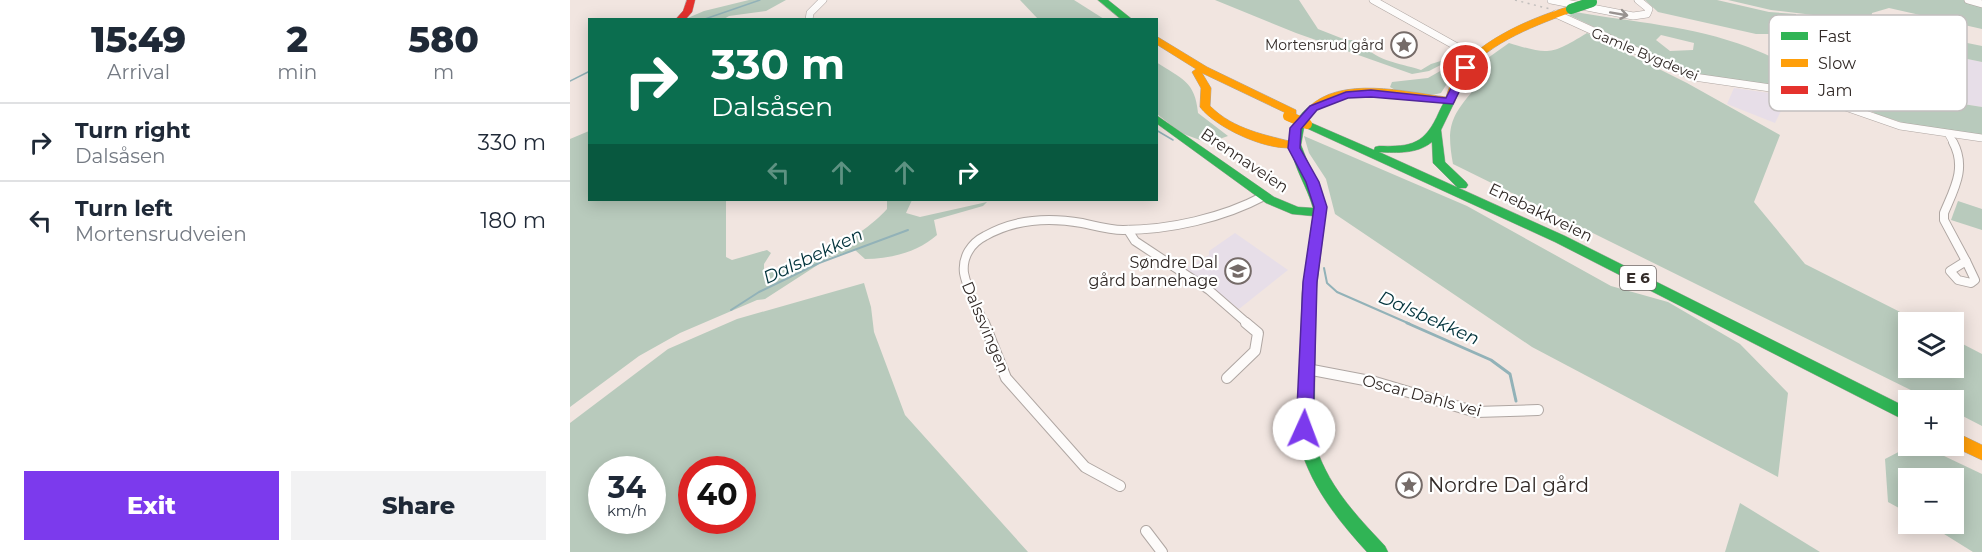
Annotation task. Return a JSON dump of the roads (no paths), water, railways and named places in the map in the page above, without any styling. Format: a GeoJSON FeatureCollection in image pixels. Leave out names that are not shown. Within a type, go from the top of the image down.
{"type":"FeatureCollection","features":[{"type":"Feature","properties":{"kind":"main road"},"geometry":{"type":"LineString","coordinates":[[681,18],[687,12],[691,0]]}},
{"type":"Feature","properties":{"kind":"main road"},"geometry":{"type":"LineString","coordinates":[[1092,0],[1116,18]]}},
{"type":"Feature","properties":{"kind":"main road"},"geometry":{"type":"LineString","coordinates":[[1102,0],[1126,18]]}},
{"type":"Feature","properties":{"kind":"main road"},"geometry":{"type":"LineString","coordinates":[[1379,552],[1338,507],[1322,484],[1312,463],[1304,429],[1311,268],[1320,212],[1315,187],[1293,142],[1295,128],[1306,114],[1322,103],[1339,97],[1371,93],[1450,101],[1461,74],[1477,58],[1524,28],[1556,14],[1596,1]]}},
{"type":"Feature","properties":{"kind":"main road","name":"Enebakkveien"},"geometry":{"type":"LineString","coordinates":[[1158,40],[1203,69],[1290,114]]}},
{"type":"Feature","properties":{"kind":"main road","name":"Enebakkveien"},"geometry":{"type":"LineString","coordinates":[[1158,48],[1200,77],[1379,149],[1565,233],[1898,400]]}},
{"type":"Feature","properties":{"kind":"main road"},"geometry":{"type":"LineString","coordinates":[[1200,77],[1207,99],[1206,109],[1212,116],[1277,145],[1293,142]]}},
{"type":"Feature","properties":{"kind":"main road"},"geometry":{"type":"LineString","coordinates":[[1207,99],[1214,94],[1243,95]]}},
{"type":"Feature","properties":{"kind":"main road","name":"E 6"},"geometry":{"type":"LineString","coordinates":[[1450,101],[1437,131],[1434,151],[1437,161],[1461,185]]}},
{"type":"Feature","properties":{"kind":"main road","name":"Brennaveien"},"geometry":{"type":"LineString","coordinates":[[1158,119],[1264,196],[1296,211],[1320,212]]}},
{"type":"Feature","properties":{"kind":"main road","name":"Enebakkveien"},"geometry":{"type":"LineString","coordinates":[[1309,122],[1523,221],[1898,410]]}},
{"type":"Feature","properties":{"kind":"main road","name":"E 6"},"geometry":{"type":"LineString","coordinates":[[1379,149],[1415,151],[1425,146],[1437,131]]}},
{"type":"Feature","properties":{"kind":"main road"},"geometry":{"type":"LineString","coordinates":[[1964,434],[1982,443]]}},
{"type":"Feature","properties":{"kind":"main road"},"geometry":{"type":"LineString","coordinates":[[1964,444],[1982,453]]}},
{"type":"Feature","properties":{"kind":"street"},"geometry":{"type":"LineString","coordinates":[[809,18],[810,13],[822,0]]}},
{"type":"Feature","properties":{"kind":"street"},"geometry":{"type":"LineString","coordinates":[[1373,0],[1477,58]]}},
{"type":"Feature","properties":{"kind":"street"},"geometry":{"type":"LineString","coordinates":[[1551,0],[1633,16],[1644,15],[1647,9]]}},
{"type":"Feature","properties":{"kind":"street"},"geometry":{"type":"LineString","coordinates":[[1630,0],[1647,9]]}},
{"type":"Feature","properties":{"kind":"street"},"geometry":{"type":"LineString","coordinates":[[1638,0],[1647,9]]}},
{"type":"Feature","properties":{"kind":"street"},"geometry":{"type":"LineString","coordinates":[[1968,0],[1982,4]]}},
{"type":"Feature","properties":{"kind":"street","name":"Gamle Bygdevei"},"geometry":{"type":"LineString","coordinates":[[1556,14],[1687,75],[1729,84],[1769,89]]}},
{"type":"Feature","properties":{"kind":"street","name":"Gamle Bygdevei"},"geometry":{"type":"LineString","coordinates":[[1856,111],[1893,124],[1949,135],[1982,138]]}},
{"type":"Feature","properties":{"kind":"street"},"geometry":{"type":"LineString","coordinates":[[1949,135],[1961,156],[1963,166],[1944,213],[1944,220],[1966,261]]}},
{"type":"Feature","properties":{"kind":"street","name":"Dalssvingen"},"geometry":{"type":"LineString","coordinates":[[1120,486],[1085,467],[1006,378],[980,320],[963,269],[968,252],[977,241],[999,228],[1018,222],[1064,220],[1128,230],[1229,213],[1264,196]]}},
{"type":"Feature","properties":{"kind":"street"},"geometry":{"type":"LineString","coordinates":[[1128,230],[1135,241],[1190,276],[1258,333],[1255,351],[1227,378]]}},
{"type":"Feature","properties":{"kind":"street","name":"Oscar Dahls vei"},"geometry":{"type":"LineString","coordinates":[[1307,369],[1376,382],[1476,412],[1538,410]]}},
{"type":"Feature","properties":{"kind":"street"},"geometry":{"type":"LineString","coordinates":[[1146,531],[1162,552]]}},
{"type":"Feature","properties":{"kind":"waterway"},"geometry":{"type":"LineString","coordinates":[[708,18],[760,0]]}},
{"type":"Feature","properties":{"kind":"waterway"},"geometry":{"type":"LineString","coordinates":[[570,81],[588,72]]}},
{"type":"Feature","properties":{"kind":"waterway"},"geometry":{"type":"LineString","coordinates":[[1158,131],[1173,140]]}},
{"type":"Feature","properties":{"kind":"waterway","name":"Dalsbekken"},"geometry":{"type":"LineString","coordinates":[[731,310],[759,292],[819,263],[908,230]]}},
{"type":"Feature","properties":{"kind":"waterway","name":"Dalsbekken"},"geometry":{"type":"LineString","coordinates":[[1324,268],[1327,283],[1337,292],[1410,324]]}},
{"type":"Feature","properties":{"kind":"waterway","name":"Dalsbekken"},"geometry":{"type":"LineString","coordinates":[[1407,323],[1491,360],[1510,374],[1516,401]]}},
{"type":"Feature","properties":{"kind":"railway"},"geometry":{"type":"LineString","coordinates":[[1515,0],[1550,9]]}},
{"type":"Feature","properties":{"kind":"place","name":"Mortensrud gård"},"geometry":{"type":"Point","coordinates":[1404,45]}},
{"type":"Feature","properties":{"kind":"place","name":"Søndre Dal gård barnehage"},"geometry":{"type":"Point","coordinates":[1238,271]}},
{"type":"Feature","properties":{"kind":"place","name":"Nordre Dal gård"},"geometry":{"type":"Point","coordinates":[1409,485]}}]}
